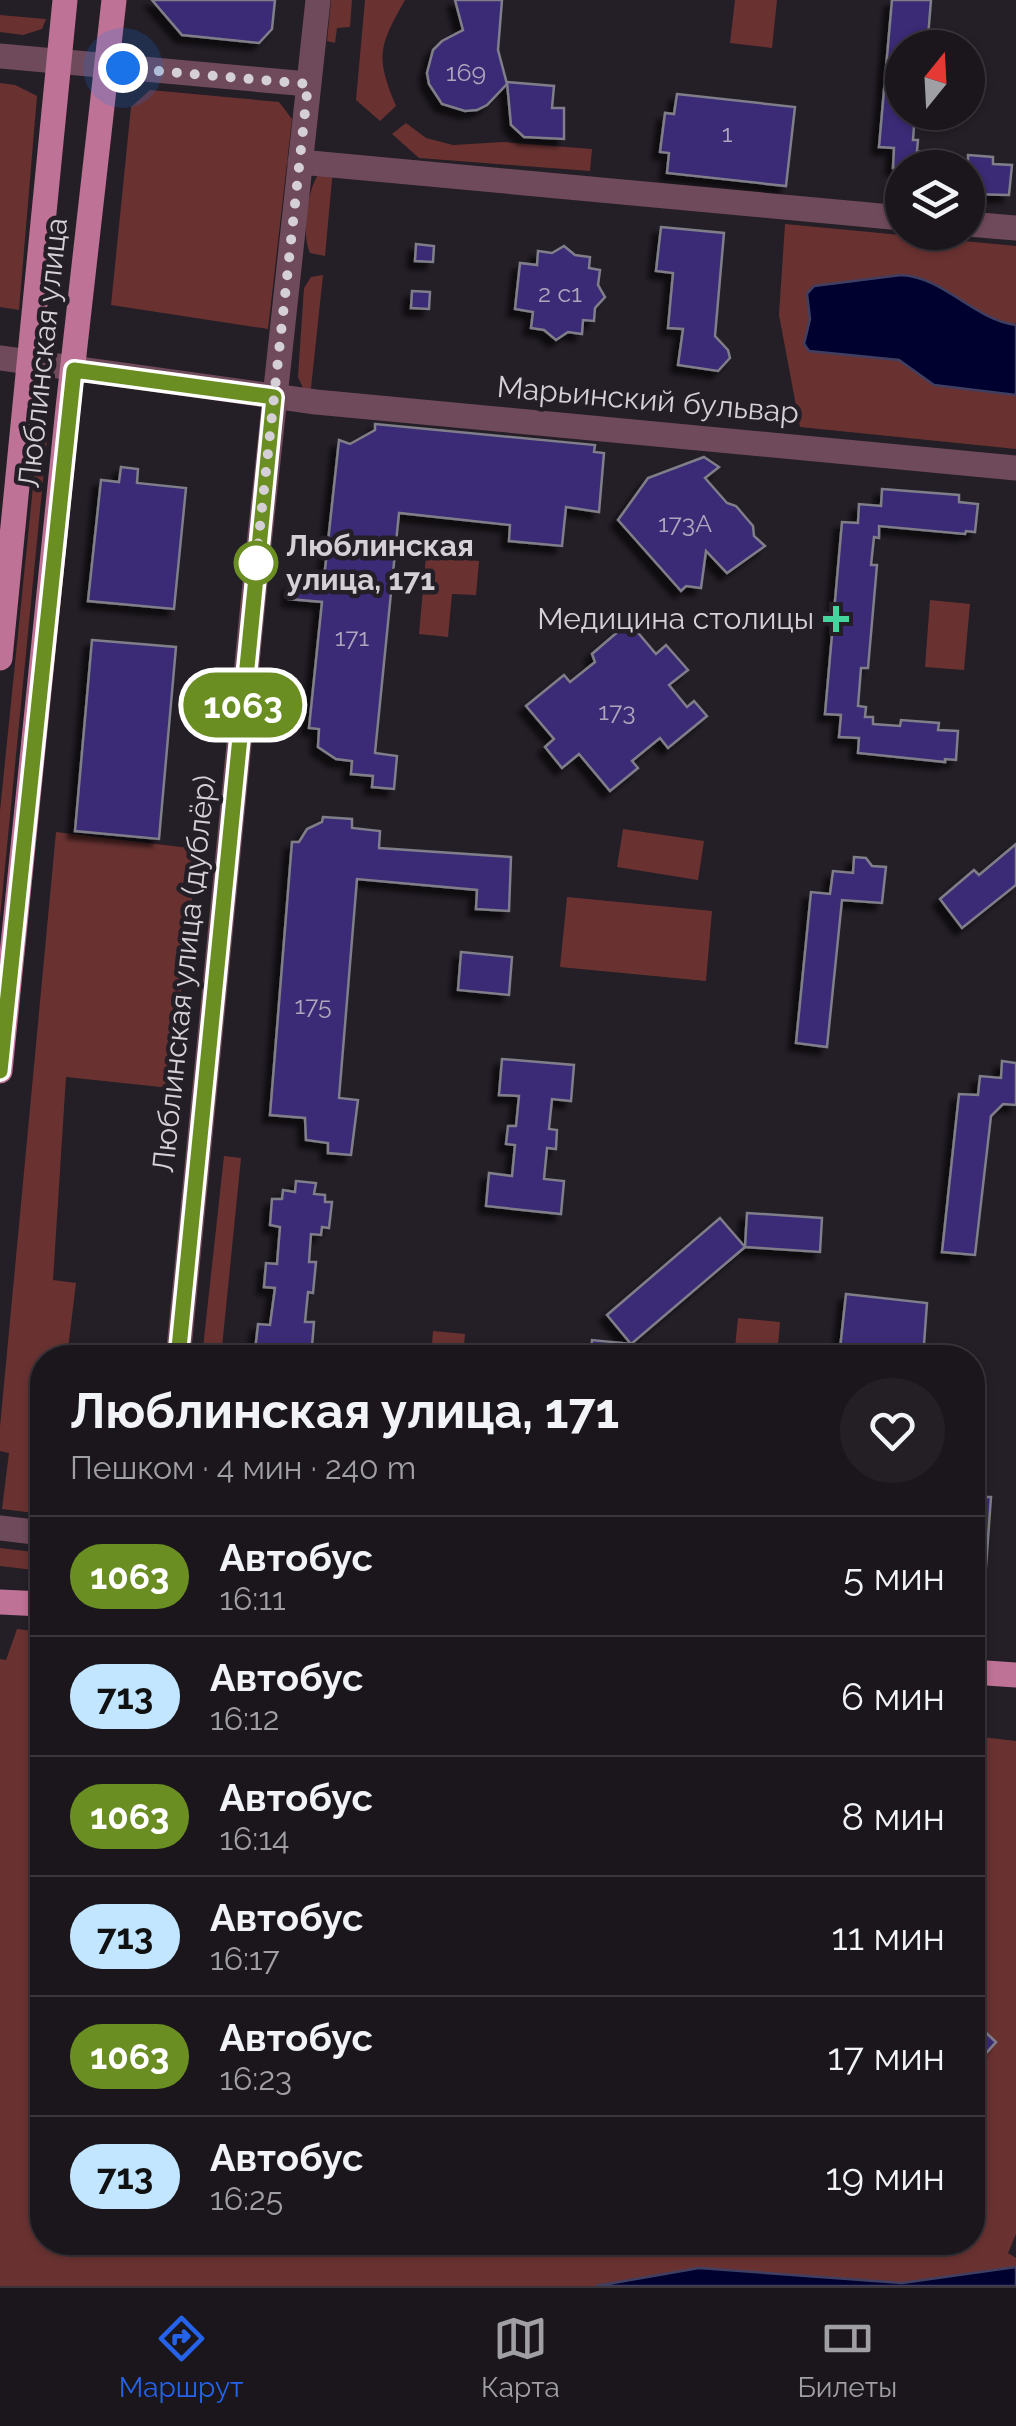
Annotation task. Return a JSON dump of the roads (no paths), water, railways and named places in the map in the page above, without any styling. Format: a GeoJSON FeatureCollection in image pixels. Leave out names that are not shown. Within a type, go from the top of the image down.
{"type":"FeatureCollection","features":[{"type":"Feature","properties":{"kind":"main road","name":"Люблинская улица"},"geometry":{"type":"LineString","coordinates":[[0,658],[65,0]]}},
{"type":"Feature","properties":{"kind":"main road","name":"Люблинская улица"},"geometry":{"type":"LineString","coordinates":[[0,1072],[114,0]]}},
{"type":"Feature","properties":{"kind":"main road"},"geometry":{"type":"LineString","coordinates":[[0,1602],[30,1603]]}},
{"type":"Feature","properties":{"kind":"main road"},"geometry":{"type":"LineString","coordinates":[[985,1673],[1016,1675]]}},
{"type":"Feature","properties":{"kind":"street","name":"Люблинская улица (дублёр)"},"geometry":{"type":"LineString","coordinates":[[179,1345],[274,397],[318,0]]}},
{"type":"Feature","properties":{"kind":"street"},"geometry":{"type":"LineString","coordinates":[[0,56],[308,84]]}},
{"type":"Feature","properties":{"kind":"street"},"geometry":{"type":"LineString","coordinates":[[300,162],[885,216]]}},
{"type":"Feature","properties":{"kind":"street"},"geometry":{"type":"LineString","coordinates":[[985,225],[1016,228]]}},
{"type":"Feature","properties":{"kind":"street","name":"Марьинский бульвар"},"geometry":{"type":"LineString","coordinates":[[0,358],[274,397],[1016,468]]}},
{"type":"Feature","properties":{"kind":"street"},"geometry":{"type":"LineString","coordinates":[[0,531],[9,568]]}},
{"type":"Feature","properties":{"kind":"street"},"geometry":{"type":"LineString","coordinates":[[0,1528],[30,1531]]}},
{"type":"Feature","properties":{"kind":"water"},"geometry":{"type":"Polygon","coordinates":[[[901,275],[931,283],[986,315],[1016,325],[1016,395],[934,385],[899,360],[809,351],[804,344],[810,319],[807,294],[814,286],[901,275]]]}},
{"type":"Feature","properties":{"kind":"water"},"geometry":{"type":"Polygon","coordinates":[[[1016,2267],[1016,2286],[596,2286],[699,2268],[902,2283],[1016,2267]]]}},
{"type":"Feature","properties":{"kind":"place","name":"Люблинская улица, 171"},"geometry":{"type":"Point","coordinates":[256,563]}},
{"type":"Feature","properties":{"kind":"place","name":"Медицина столицы"},"geometry":{"type":"Point","coordinates":[836,619]}}]}
